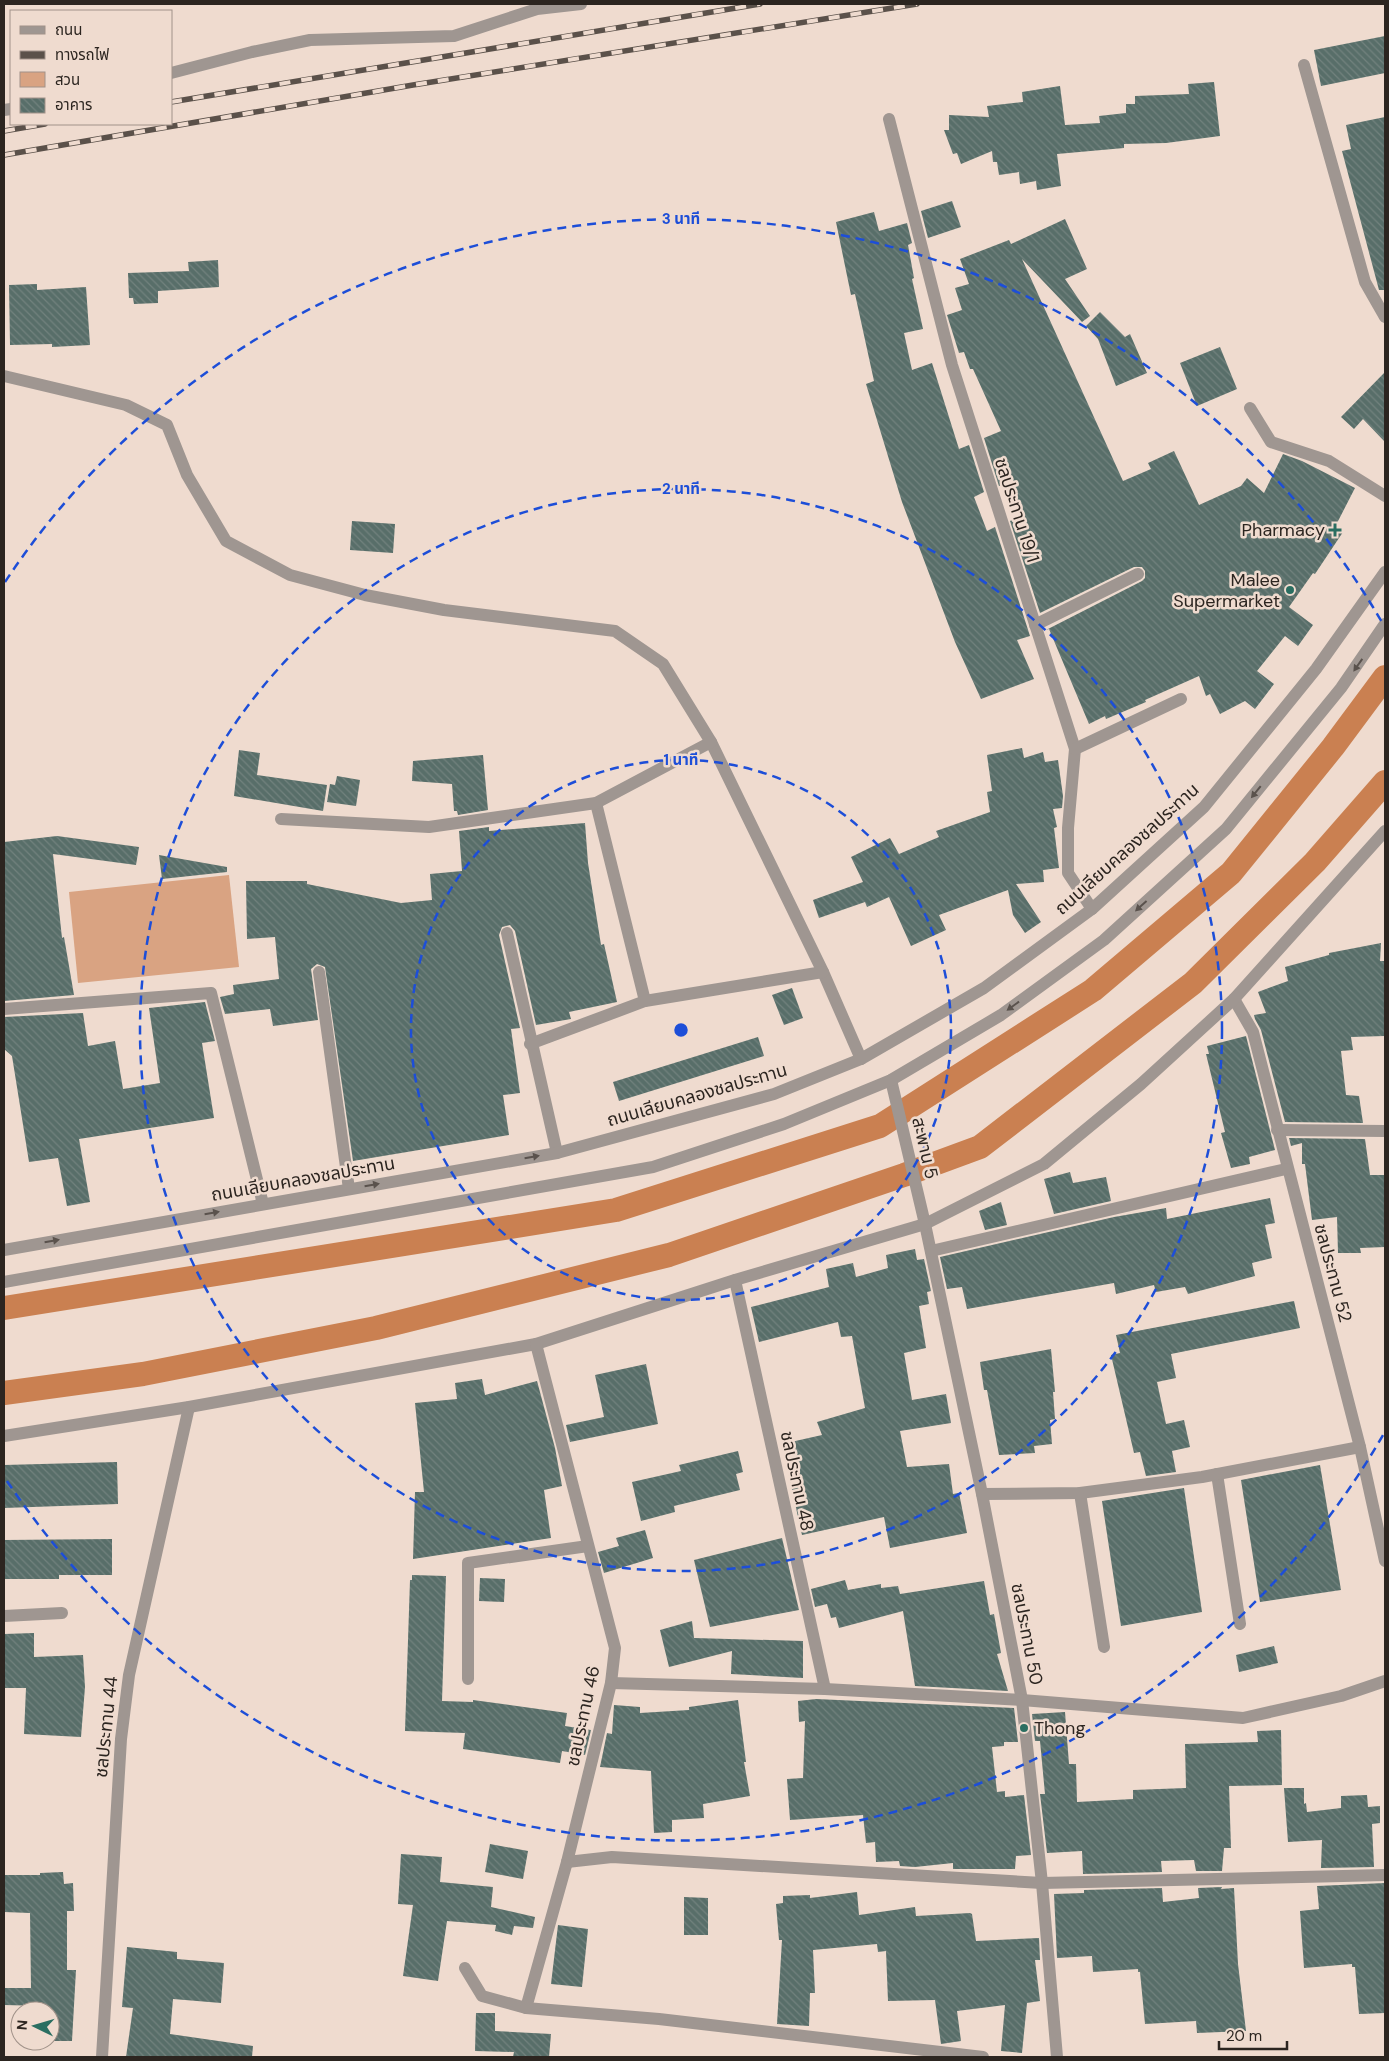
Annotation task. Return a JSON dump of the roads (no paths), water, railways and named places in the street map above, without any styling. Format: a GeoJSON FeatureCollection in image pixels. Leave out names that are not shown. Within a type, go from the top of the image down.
{"type":"FeatureCollection","features":[{"type":"Feature","properties":{"kind":"street"},"geometry":{"type":"LineString","coordinates":[[172,73],[252,52],[310,40],[454,36],[536,7],[581,4]]}},
{"type":"Feature","properties":{"kind":"street"},"geometry":{"type":"LineString","coordinates":[[1304,65],[1365,282],[1385,317]]}},
{"type":"Feature","properties":{"kind":"street","name":"ชลประทาน 19/1"},"geometry":{"type":"LineString","coordinates":[[889,119],[952,365],[1075,749],[1068,828],[1068,873],[1092,909]]}},
{"type":"Feature","properties":{"kind":"street"},"geometry":{"type":"LineString","coordinates":[[4,376],[126,405],[167,425],[187,475],[226,541],[290,575],[365,595],[444,610],[615,631],[664,664],[711,742],[823,972],[861,1059]]}},
{"type":"Feature","properties":{"kind":"street"},"geometry":{"type":"LineString","coordinates":[[1250,408],[1271,442],[1329,461],[1385,496]]}},
{"type":"Feature","properties":{"kind":"street","name":"ถนนเลียบคลองชลประทาน"},"geometry":{"type":"LineString","coordinates":[[4,1250],[557,1152],[774,1094],[861,1059],[984,988],[1092,909],[1204,807],[1316,669],[1385,572]]}},
{"type":"Feature","properties":{"kind":"street"},"geometry":{"type":"LineString","coordinates":[[1035,625],[1138,574]]}},
{"type":"Feature","properties":{"kind":"street"},"geometry":{"type":"LineString","coordinates":[[4,1282],[653,1167],[784,1124],[891,1080],[1001,1014],[1104,940],[1226,828],[1341,688],[1385,624]]}},
{"type":"Feature","properties":{"kind":"street"},"geometry":{"type":"LineString","coordinates":[[1075,749],[1181,699]]}},
{"type":"Feature","properties":{"kind":"street"},"geometry":{"type":"LineString","coordinates":[[282,819],[429,827],[596,803],[711,742]]}},
{"type":"Feature","properties":{"kind":"street"},"geometry":{"type":"LineString","coordinates":[[596,803],[645,1001]]}},
{"type":"Feature","properties":{"kind":"street"},"geometry":{"type":"LineString","coordinates":[[4,1436],[189,1407],[536,1344],[735,1280],[925,1224],[1044,1164],[1141,1084],[1234,999],[1385,830]]}},
{"type":"Feature","properties":{"kind":"street"},"geometry":{"type":"LineString","coordinates":[[507,932],[530,1044],[557,1152]]}},
{"type":"Feature","properties":{"kind":"street"},"geometry":{"type":"LineString","coordinates":[[319,972],[349,1189]]}},
{"type":"Feature","properties":{"kind":"street"},"geometry":{"type":"LineString","coordinates":[[530,1044],[645,1001],[823,972]]}},
{"type":"Feature","properties":{"kind":"street"},"geometry":{"type":"LineString","coordinates":[[4,1009],[211,992],[263,1204]]}},
{"type":"Feature","properties":{"kind":"street","name":"ชลประทาน 52"},"geometry":{"type":"LineString","coordinates":[[1234,999],[1253,1032],[1286,1169],[1322,1295],[1360,1446],[1385,1561]]}},
{"type":"Feature","properties":{"kind":"street","name":"สะพาน 5"},"geometry":{"type":"LineString","coordinates":[[891,1080],[925,1224]]}},
{"type":"Feature","properties":{"kind":"street"},"geometry":{"type":"LineString","coordinates":[[1277,1130],[1385,1131]]}},
{"type":"Feature","properties":{"kind":"street"},"geometry":{"type":"LineString","coordinates":[[931,1251],[1286,1169]]}},
{"type":"Feature","properties":{"kind":"street","name":"ชลประทาน 50"},"geometry":{"type":"LineString","coordinates":[[925,1224],[982,1494],[1022,1700],[1042,1883],[1058,2057]]}},
{"type":"Feature","properties":{"kind":"street","name":"ชลประทาน 48"},"geometry":{"type":"LineString","coordinates":[[735,1280],[825,1689]]}},
{"type":"Feature","properties":{"kind":"street","name":"ชลประทาน 46"},"geometry":{"type":"LineString","coordinates":[[526,2008],[567,1862],[612,1683],[614,1648],[536,1344]]}},
{"type":"Feature","properties":{"kind":"street","name":"ชลประทาน 44"},"geometry":{"type":"LineString","coordinates":[[102,2057],[120,1748],[129,1674],[189,1407]]}},
{"type":"Feature","properties":{"kind":"street"},"geometry":{"type":"LineString","coordinates":[[982,1494],[1080,1493],[1217,1474],[1360,1446]]}},
{"type":"Feature","properties":{"kind":"street"},"geometry":{"type":"LineString","coordinates":[[1217,1474],[1240,1624]]}},
{"type":"Feature","properties":{"kind":"street"},"geometry":{"type":"LineString","coordinates":[[1080,1493],[1104,1647]]}},
{"type":"Feature","properties":{"kind":"street"},"geometry":{"type":"LineString","coordinates":[[468,1679],[468,1563],[588,1546]]}},
{"type":"Feature","properties":{"kind":"street"},"geometry":{"type":"LineString","coordinates":[[4,1616],[62,1614]]}},
{"type":"Feature","properties":{"kind":"street"},"geometry":{"type":"LineString","coordinates":[[612,1683],[825,1689],[1022,1700],[1243,1718],[1340,1696],[1385,1681]]}},
{"type":"Feature","properties":{"kind":"street"},"geometry":{"type":"LineString","coordinates":[[567,1862],[612,1856],[1042,1883],[1385,1875]]}},
{"type":"Feature","properties":{"kind":"street"},"geometry":{"type":"LineString","coordinates":[[465,1968],[482,1996],[526,2008],[659,2019],[983,2057]]}},
{"type":"Feature","properties":{"kind":"waterway"},"geometry":{"type":"LineString","coordinates":[[4,1308],[616,1210],[880,1126],[1093,990],[1231,873],[1333,747],[1385,677]]}},
{"type":"Feature","properties":{"kind":"waterway"},"geometry":{"type":"LineString","coordinates":[[4,1393],[143,1374],[376,1328],[669,1255],[904,1175],[980,1147],[1193,983],[1315,862],[1385,782]]}},
{"type":"Feature","properties":{"kind":"railway"},"geometry":{"type":"LineString","coordinates":[[172,102],[760,4]]}},
{"type":"Feature","properties":{"kind":"railway"},"geometry":{"type":"LineString","coordinates":[[4,155],[413,85],[917,4]]}},
{"type":"Feature","properties":{"kind":"railway"},"geometry":{"type":"LineString","coordinates":[[4,131],[39,125]]}},
{"type":"Feature","properties":{"kind":"place","name":"Pharmacy"},"geometry":{"type":"Point","coordinates":[1335,530]}},
{"type":"Feature","properties":{"kind":"place","name":"Malee Supermarket"},"geometry":{"type":"Point","coordinates":[1290,590]}},
{"type":"Feature","properties":{"kind":"place","name":"Thong"},"geometry":{"type":"Point","coordinates":[1024,1728]}}]}
